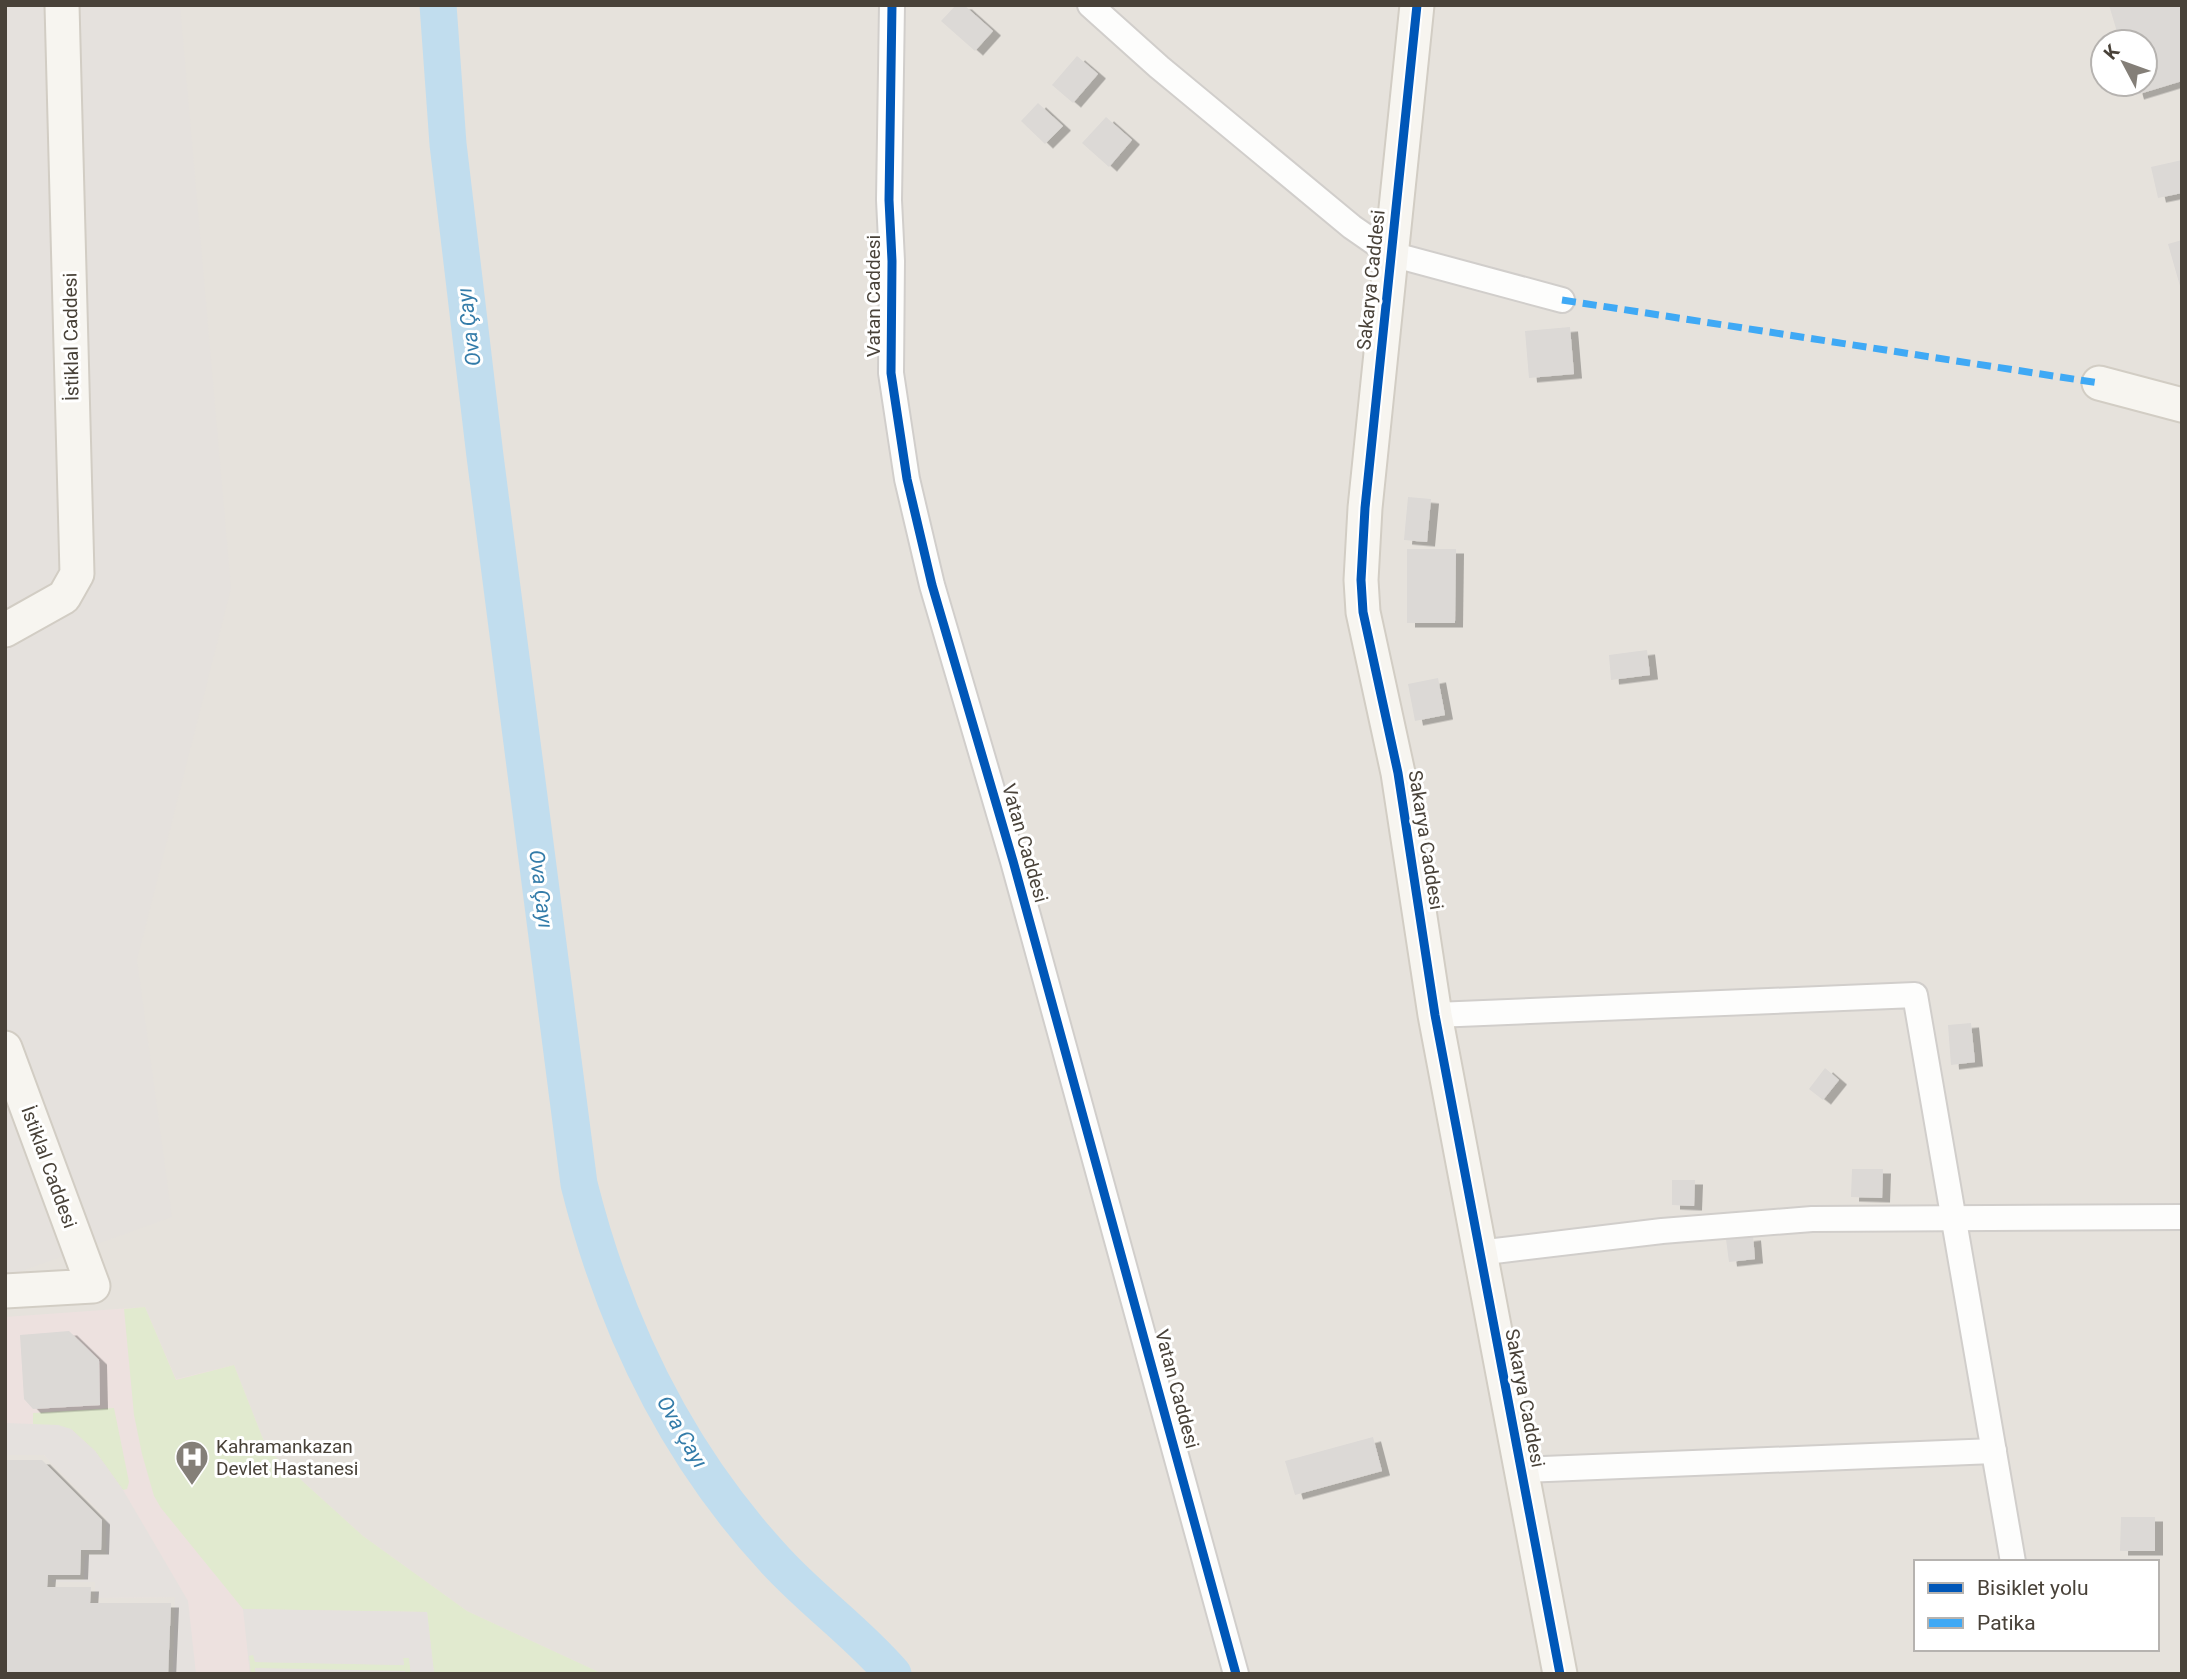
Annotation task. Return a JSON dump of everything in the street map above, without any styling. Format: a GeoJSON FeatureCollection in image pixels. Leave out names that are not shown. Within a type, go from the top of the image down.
{"type":"FeatureCollection","features":[{"type":"Feature","properties":{"kind":"street","name":"İstiklal Caddesi"},"geometry":{"type":"LineString","coordinates":[[5,630],[64,597],[77,574],[62,5]]}},
{"type":"Feature","properties":{"kind":"street","name":"Vatan Caddesi"},"geometry":{"type":"LineString","coordinates":[[892,5],[889,200],[892,261],[891,373],[907,479],[932,585],[1016,874],[1236,1674]]}},
{"type":"Feature","properties":{"kind":"street"},"geometry":{"type":"LineString","coordinates":[[1090,5],[1159,67],[1352,227],[1391,254],[1562,300]]}},
{"type":"Feature","properties":{"kind":"street","name":"Sakarya Caddesi"},"geometry":{"type":"LineString","coordinates":[[1417,5],[1364,508],[1361,580],[1363,612],[1398,773],[1436,1015],[1478,1253],[1560,1674]]}},
{"type":"Feature","properties":{"kind":"street"},"geometry":{"type":"LineString","coordinates":[[2099,383],[2182,405]]}},
{"type":"Feature","properties":{"kind":"street"},"geometry":{"type":"LineString","coordinates":[[1436,1015],[1915,995],[2013,1560]]}},
{"type":"Feature","properties":{"kind":"street","name":"İstiklal Caddesi"},"geometry":{"type":"LineString","coordinates":[[5,1048],[93,1286],[5,1292]]}},
{"type":"Feature","properties":{"kind":"street"},"geometry":{"type":"LineString","coordinates":[[1478,1253],[1661,1231],[1812,1219],[2182,1217]]}},
{"type":"Feature","properties":{"kind":"street"},"geometry":{"type":"LineString","coordinates":[[1521,1470],[1994,1451]]}},
{"type":"Feature","properties":{"kind":"shaded area"},"geometry":{"type":"Polygon","coordinates":[[[5,5],[2182,5],[2182,1674],[5,1674],[5,5]]]}},
{"type":"Feature","properties":{"kind":"shaded area"},"geometry":{"type":"Polygon","coordinates":[[[5,5],[180,5],[231,588],[137,960],[172,1217],[5,1277],[5,5]]]}},
{"type":"Feature","properties":{"kind":"shaded area","name":"Kahramankazan Devlet Hastanesi"},"geometry":{"type":"Polygon","coordinates":[[[145,1307],[176,1379],[234,1365],[267,1449],[363,1536],[467,1611],[603,1674],[434,1674],[427,1612],[244,1609],[250,1674],[173,1674],[176,1597],[95,1598],[95,1582],[52,1582],[84,1580],[85,1555],[106,1555],[106,1518],[44,1455],[5,1455],[5,1317],[145,1307]]]}},
{"type":"Feature","properties":{"kind":"shaded area"},"geometry":{"type":"Polygon","coordinates":[[[5,1423],[58,1425],[71,1429],[95,1451],[123,1490],[188,1601],[196,1674],[173,1674],[175,1597],[95,1598],[95,1582],[52,1582],[84,1580],[85,1555],[106,1555],[106,1518],[44,1455],[5,1455],[5,1423]]]}},
{"type":"Feature","properties":{"kind":"shaded area"},"geometry":{"type":"Polygon","coordinates":[[[243,1609],[427,1612],[434,1674],[411,1674],[409,1658],[403,1658],[404,1665],[255,1662],[253,1655],[249,1656],[250,1674],[243,1609]]]}},
{"type":"Feature","properties":{"kind":"shaded area"},"geometry":{"type":"Polygon","coordinates":[[[255,1668],[405,1671],[405,1674],[256,1674],[255,1668]]]}},
{"type":"Feature","properties":{"kind":"green space"},"geometry":{"type":"Polygon","coordinates":[[[145,1307],[176,1380],[234,1365],[267,1449],[363,1536],[467,1611],[603,1674],[434,1674],[427,1612],[243,1609],[154,1496],[134,1415],[124,1309],[145,1307]]]}},
{"type":"Feature","properties":{"kind":"green space"},"geometry":{"type":"Polygon","coordinates":[[[114,1408],[129,1482],[127,1489],[123,1490],[95,1451],[71,1429],[33,1425],[33,1413],[114,1408]]]}},
{"type":"Feature","properties":{"kind":"green space"},"geometry":{"type":"Polygon","coordinates":[[[249,1655],[254,1655],[255,1662],[404,1665],[403,1658],[409,1658],[411,1674],[255,1669],[256,1674],[251,1674],[249,1655]]]}},
{"type":"Feature","properties":{"kind":"building"},"geometry":{"type":"Polygon","coordinates":[[[956,5],[964,5],[993,31],[975,51],[941,21],[956,5]]]}},
{"type":"Feature","properties":{"kind":"building"},"geometry":{"type":"Polygon","coordinates":[[[2109,5],[2182,5],[2182,81],[2159,88],[2159,28],[2116,28],[2109,5]]]}},
{"type":"Feature","properties":{"kind":"building"},"geometry":{"type":"Polygon","coordinates":[[[1077,56],[1098,74],[1073,103],[1052,85],[1077,56]]]}},
{"type":"Feature","properties":{"kind":"building"},"geometry":{"type":"Polygon","coordinates":[[[1038,103],[1063,126],[1045,144],[1021,121],[1038,103]]]}},
{"type":"Feature","properties":{"kind":"building"},"geometry":{"type":"Polygon","coordinates":[[[1106,117],[1132,140],[1109,167],[1082,143],[1106,117]]]}},
{"type":"Feature","properties":{"kind":"building"},"geometry":{"type":"Polygon","coordinates":[[[2182,160],[2182,193],[2158,198],[2151,167],[2182,160]]]}},
{"type":"Feature","properties":{"kind":"building"},"geometry":{"type":"Polygon","coordinates":[[[2182,240],[2182,285],[2180,286],[2168,244],[2182,240]]]}},
{"type":"Feature","properties":{"kind":"building"},"geometry":{"type":"Polygon","coordinates":[[[1570,327],[1574,374],[1529,378],[1525,331],[1570,327]]]}},
{"type":"Feature","properties":{"kind":"building"},"geometry":{"type":"Polygon","coordinates":[[[1408,497],[1431,499],[1427,542],[1404,540],[1408,497]]]}},
{"type":"Feature","properties":{"kind":"building"},"geometry":{"type":"Polygon","coordinates":[[[1407,549],[1456,549],[1455,623],[1407,623],[1407,549]]]}},
{"type":"Feature","properties":{"kind":"building"},"geometry":{"type":"Polygon","coordinates":[[[1647,650],[1650,675],[1611,680],[1609,655],[1647,650]]]}},
{"type":"Feature","properties":{"kind":"building"},"geometry":{"type":"Polygon","coordinates":[[[1438,678],[1445,715],[1415,721],[1408,684],[1438,678]]]}},
{"type":"Feature","properties":{"kind":"building"},"geometry":{"type":"Polygon","coordinates":[[[1971,1023],[1975,1062],[1951,1065],[1948,1025],[1971,1023]]]}},
{"type":"Feature","properties":{"kind":"building"},"geometry":{"type":"Polygon","coordinates":[[[1825,1068],[1839,1080],[1823,1100],[1809,1089],[1825,1068]]]}},
{"type":"Feature","properties":{"kind":"building"},"geometry":{"type":"Polygon","coordinates":[[[1852,1169],[1883,1169],[1882,1198],[1851,1197],[1852,1169]]]}},
{"type":"Feature","properties":{"kind":"building"},"geometry":{"type":"Polygon","coordinates":[[[1672,1180],[1695,1180],[1694,1206],[1672,1205],[1672,1180]]]}},
{"type":"Feature","properties":{"kind":"building"},"geometry":{"type":"Polygon","coordinates":[[[1753,1236],[1755,1259],[1729,1262],[1726,1239],[1753,1236]]]}},
{"type":"Feature","properties":{"kind":"building"},"geometry":{"type":"Polygon","coordinates":[[[69,1331],[99,1360],[100,1405],[33,1409],[24,1399],[20,1335],[69,1331]]]}},
{"type":"Feature","properties":{"kind":"building"},"geometry":{"type":"Polygon","coordinates":[[[1373,1437],[1382,1471],[1295,1495],[1285,1461],[1373,1437]]]}},
{"type":"Feature","properties":{"kind":"building"},"geometry":{"type":"Polygon","coordinates":[[[5,1460],[42,1460],[102,1520],[101,1550],[81,1550],[80,1575],[48,1575],[47,1587],[91,1587],[90,1603],[171,1603],[168,1674],[5,1674],[5,1460]]]}},
{"type":"Feature","properties":{"kind":"building"},"geometry":{"type":"Polygon","coordinates":[[[2121,1517],[2155,1517],[2155,1551],[2120,1551],[2121,1517]]]}},
{"type":"Feature","properties":{"kind":"waterway","name":"Ova Çayı"},"geometry":{"type":"LineString","coordinates":[[438,5],[448,144],[485,456],[579,1184],[593,1236],[630,1336],[678,1430],[707,1475],[774,1559],[893,1674]]}},
{"type":"Feature","properties":{"kind":"marked path"},"geometry":{"type":"LineString","coordinates":[[1562,300],[2099,383]]}},
{"type":"Feature","properties":{"kind":"cycle path"},"geometry":{"type":"LineString","coordinates":[[892,5],[889,200],[892,261],[891,373],[907,479],[932,585],[1013,861],[1236,1674]]}},
{"type":"Feature","properties":{"kind":"cycle path"},"geometry":{"type":"LineString","coordinates":[[1417,5],[1365,508],[1361,580],[1363,612],[1398,773],[1435,1015],[1560,1674]]}},
{"type":"Feature","properties":{"kind":"place","name":"Kahramankazan Devlet Hastanesi"},"geometry":{"type":"Point","coordinates":[192,1487]}}]}
